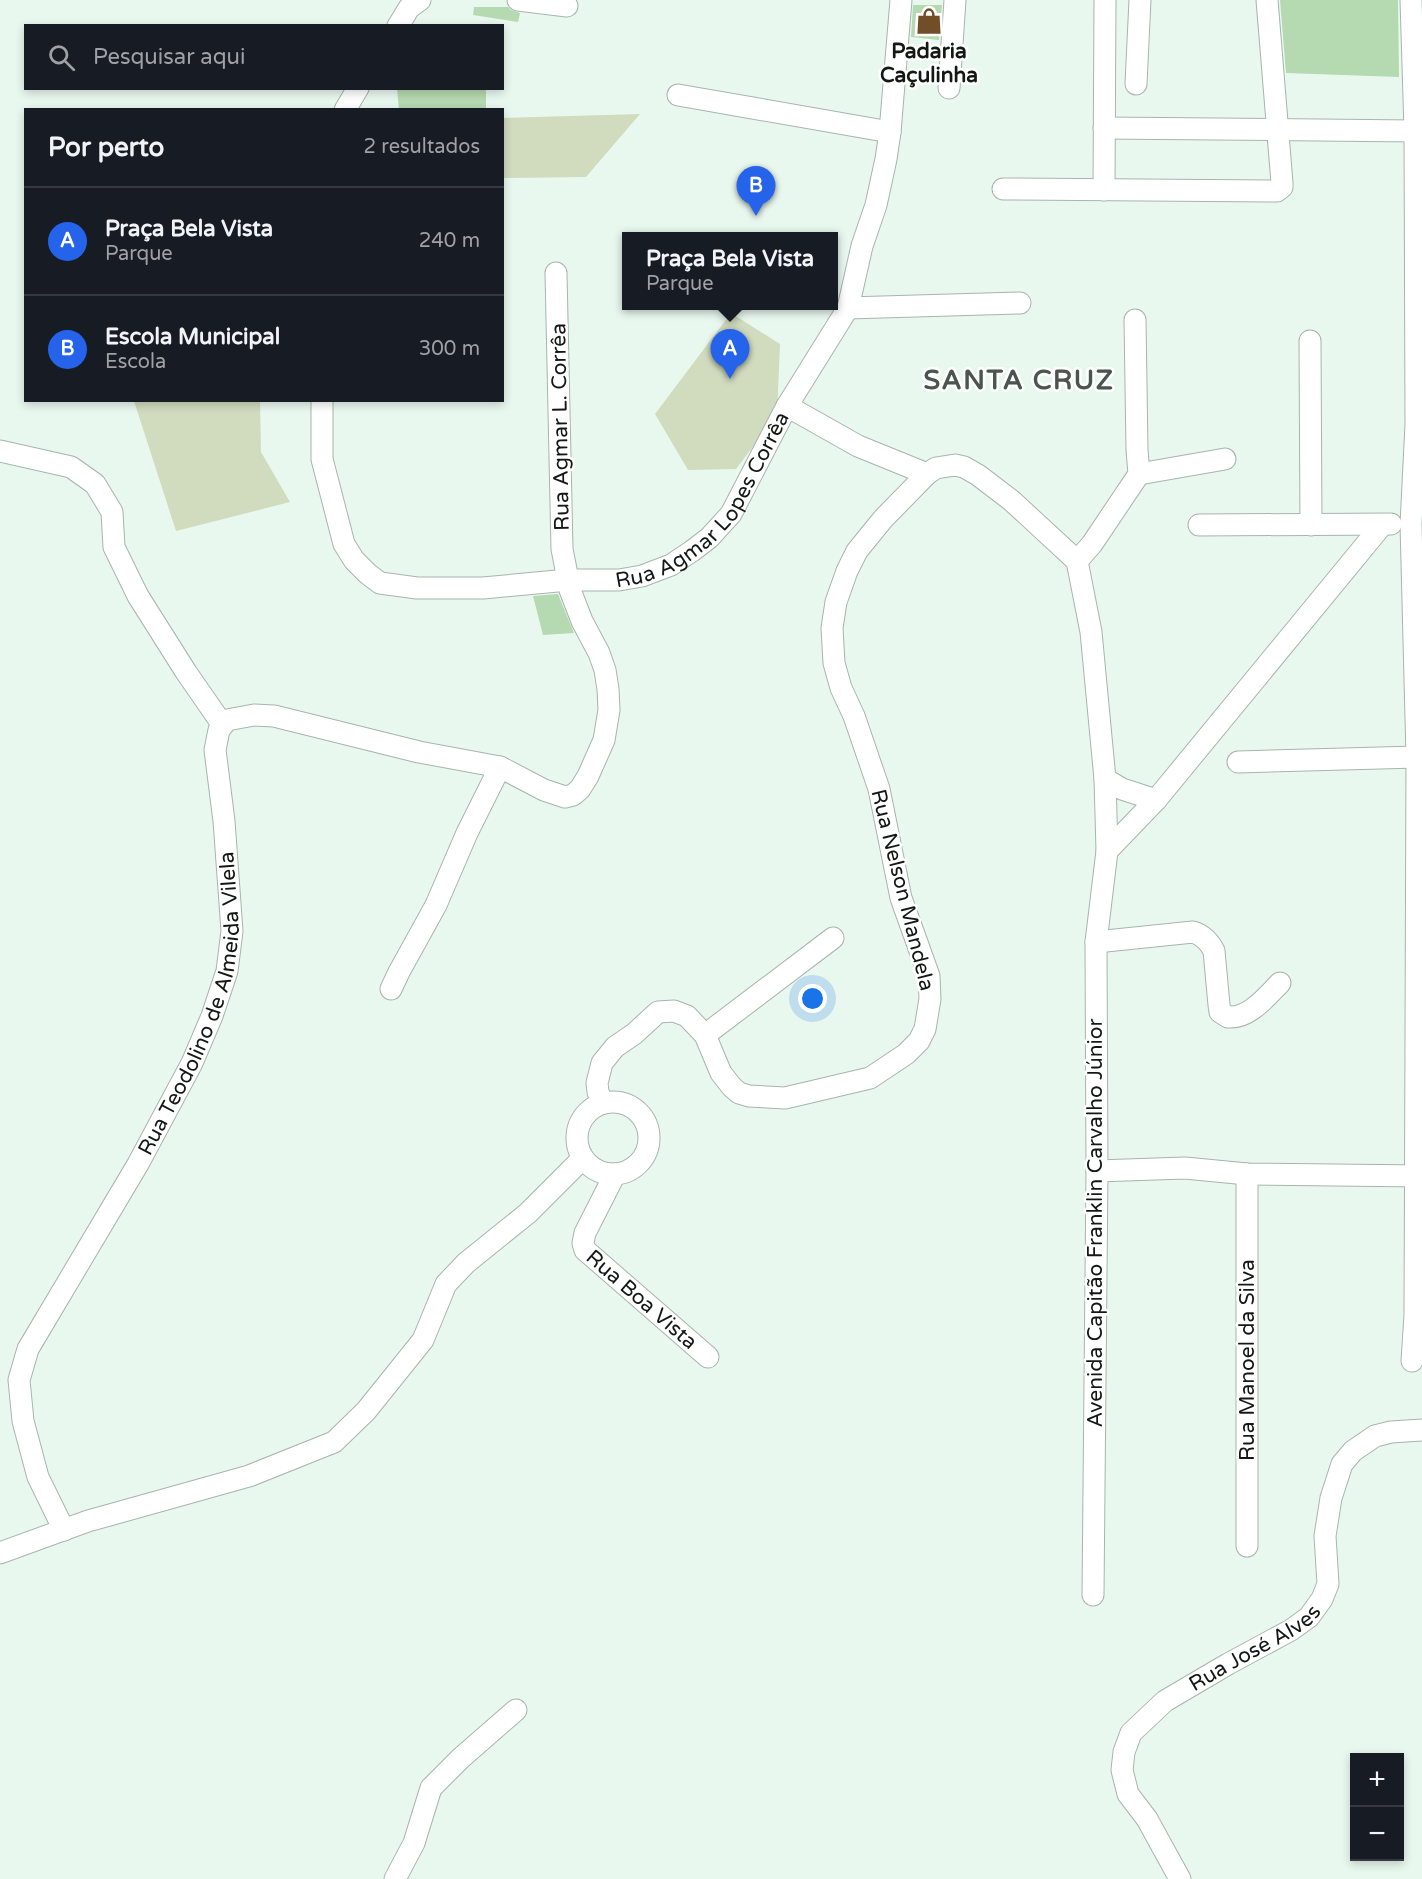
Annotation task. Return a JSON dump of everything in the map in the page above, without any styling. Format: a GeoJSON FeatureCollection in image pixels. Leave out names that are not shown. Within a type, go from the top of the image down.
{"type":"FeatureCollection","features":[{"type":"Feature","properties":{"kind":"street"},"geometry":{"type":"LineString","coordinates":[[399,24],[409,8],[420,0]]}},
{"type":"Feature","properties":{"kind":"street"},"geometry":{"type":"LineString","coordinates":[[518,0],[567,6]]}},
{"type":"Feature","properties":{"kind":"street","name":"Rua Agmar Lopes Corrêa"},"geometry":{"type":"LineString","coordinates":[[322,402],[322,459],[344,544],[354,560],[380,583],[417,588],[483,588],[568,580],[619,580],[642,576],[671,565],[692,551],[709,538],[731,514],[787,406],[848,308],[862,246],[876,205],[890,132],[901,0]]}},
{"type":"Feature","properties":{"kind":"street"},"geometry":{"type":"LineString","coordinates":[[949,88],[955,0]]}},
{"type":"Feature","properties":{"kind":"street"},"geometry":{"type":"LineString","coordinates":[[1104,190],[1105,0]]}},
{"type":"Feature","properties":{"kind":"street"},"geometry":{"type":"LineString","coordinates":[[1136,84],[1140,0]]}},
{"type":"Feature","properties":{"kind":"street"},"geometry":{"type":"LineString","coordinates":[[1003,189],[1277,191],[1282,183],[1267,0]]}},
{"type":"Feature","properties":{"kind":"street"},"geometry":{"type":"LineString","coordinates":[[1411,0],[1415,131],[1419,1176],[1412,1361]]}},
{"type":"Feature","properties":{"kind":"street"},"geometry":{"type":"LineString","coordinates":[[346,108],[357,90]]}},
{"type":"Feature","properties":{"kind":"street"},"geometry":{"type":"LineString","coordinates":[[678,95],[890,132]]}},
{"type":"Feature","properties":{"kind":"street"},"geometry":{"type":"LineString","coordinates":[[1104,128],[1415,131]]}},
{"type":"Feature","properties":{"kind":"street","name":"Rua Agmar L. Corrêa"},"geometry":{"type":"LineString","coordinates":[[556,273],[562,549],[568,580]]}},
{"type":"Feature","properties":{"kind":"street"},"geometry":{"type":"LineString","coordinates":[[848,308],[1020,303]]}},
{"type":"Feature","properties":{"kind":"street"},"geometry":{"type":"LineString","coordinates":[[787,406],[858,446],[924,477],[944,466],[964,467],[1012,501],[1077,561],[1092,544],[1140,474],[1137,450],[1135,320]]}},
{"type":"Feature","properties":{"kind":"street"},"geometry":{"type":"LineString","coordinates":[[1310,341],[1311,525]]}},
{"type":"Feature","properties":{"kind":"street"},"geometry":{"type":"LineString","coordinates":[[0,451],[71,467],[95,484],[112,513],[114,547],[138,596],[222,724],[227,720],[254,715],[274,716],[419,752],[500,767],[544,790],[565,797],[573,795],[588,776],[604,740],[609,710],[605,670],[582,621],[568,580]]}},
{"type":"Feature","properties":{"kind":"street"},"geometry":{"type":"LineString","coordinates":[[1140,474],[1225,459]]}},
{"type":"Feature","properties":{"kind":"street","name":"Rua Nelson Mandela"},"geometry":{"type":"LineString","coordinates":[[603,1103],[597,1083],[602,1063],[615,1047],[634,1034],[658,1012],[681,1012],[705,1035],[721,1073],[732,1088],[749,1096],[785,1098],[870,1077],[906,1054],[919,1041],[925,1029],[930,999],[929,976],[901,898],[879,789],[854,716],[841,688],[834,663],[832,628],[836,602],[857,551],[883,519],[924,477]]}},
{"type":"Feature","properties":{"kind":"street"},"geometry":{"type":"LineString","coordinates":[[1199,525],[1417,524]]}},
{"type":"Feature","properties":{"kind":"street"},"geometry":{"type":"LineString","coordinates":[[1107,851],[1156,800],[1382,525]]}},
{"type":"Feature","properties":{"kind":"street","name":"Avenida Capitão Franklin Carvalho Júnior"},"geometry":{"type":"LineString","coordinates":[[1077,561],[1091,632],[1105,778],[1107,851],[1096,942],[1097,1171],[1093,1595]]}},
{"type":"Feature","properties":{"kind":"street","name":"Rua Teodolino de Almeida Vilela"},"geometry":{"type":"LineString","coordinates":[[64,1530],[38,1477],[23,1421],[19,1380],[28,1349],[138,1164],[192,1063],[213,1016],[227,971],[232,931],[224,821],[214,750],[222,724]]}},
{"type":"Feature","properties":{"kind":"street"},"geometry":{"type":"LineString","coordinates":[[1238,762],[1417,757]]}},
{"type":"Feature","properties":{"kind":"street"},"geometry":{"type":"LineString","coordinates":[[391,989],[436,905],[467,833],[500,767]]}},
{"type":"Feature","properties":{"kind":"street"},"geometry":{"type":"LineString","coordinates":[[1105,778],[1122,789],[1156,800]]}},
{"type":"Feature","properties":{"kind":"street"},"geometry":{"type":"LineString","coordinates":[[1096,942],[1193,932],[1199,934],[1214,951],[1220,1012],[1228,1017],[1240,1016],[1253,1008],[1280,982]]}},
{"type":"Feature","properties":{"kind":"street"},"geometry":{"type":"LineString","coordinates":[[705,1035],[833,938]]}},
{"type":"Feature","properties":{"kind":"street"},"geometry":{"type":"LineString","coordinates":[[618,1101],[632,1107],[644,1118],[649,1132],[648,1147],[642,1161],[630,1170],[615,1174],[592,1167],[583,1158],[578,1146],[578,1132],[582,1119],[591,1109],[603,1103],[618,1101]]}},
{"type":"Feature","properties":{"kind":"street"},"geometry":{"type":"LineString","coordinates":[[0,1553],[88,1521],[249,1476],[334,1442],[366,1411],[423,1340],[446,1284],[465,1263],[528,1213],[583,1158]]}},
{"type":"Feature","properties":{"kind":"street"},"geometry":{"type":"LineString","coordinates":[[1097,1171],[1185,1168],[1247,1174],[1419,1176]]}},
{"type":"Feature","properties":{"kind":"street","name":"Rua Boa Vista"},"geometry":{"type":"LineString","coordinates":[[615,1174],[585,1233],[583,1243],[585,1250],[708,1357]]}},
{"type":"Feature","properties":{"kind":"street","name":"Rua Manoel da Silva"},"geometry":{"type":"LineString","coordinates":[[1247,1174],[1247,1546]]}},
{"type":"Feature","properties":{"kind":"street","name":"Rua José Alves"},"geometry":{"type":"LineString","coordinates":[[1180,1879],[1147,1819],[1128,1794],[1122,1770],[1124,1752],[1131,1732],[1165,1701],[1291,1630],[1309,1617],[1322,1599],[1328,1584],[1325,1536],[1331,1498],[1342,1464],[1353,1451],[1375,1436],[1391,1432],[1422,1430]]}},
{"type":"Feature","properties":{"kind":"street"},"geometry":{"type":"LineString","coordinates":[[395,1879],[414,1843],[431,1788],[461,1758],[516,1710]]}},
{"type":"Feature","properties":{"kind":"green space"},"geometry":{"type":"Polygon","coordinates":[[[640,114],[586,177],[504,178],[504,118],[640,114]]]}},
{"type":"Feature","properties":{"kind":"green space"},"geometry":{"type":"Polygon","coordinates":[[[731,313],[780,344],[777,415],[736,469],[688,470],[655,414],[731,313]]]}},
{"type":"Feature","properties":{"kind":"green space"},"geometry":{"type":"Polygon","coordinates":[[[134,402],[260,402],[261,452],[290,502],[176,531],[134,402]]]}},
{"type":"Feature","properties":{"kind":"building"},"geometry":{"type":"Polygon","coordinates":[[[1280,0],[1398,0],[1399,77],[1286,73],[1280,0]]]}},
{"type":"Feature","properties":{"kind":"building","name":"Padaria Caçulinha"},"geometry":{"type":"Polygon","coordinates":[[[913,5],[942,5],[939,40],[911,37],[913,5]]]}},
{"type":"Feature","properties":{"kind":"building"},"geometry":{"type":"Polygon","coordinates":[[[474,7],[508,7],[520,13],[518,22],[473,15],[474,7]]]}},
{"type":"Feature","properties":{"kind":"building"},"geometry":{"type":"Polygon","coordinates":[[[397,90],[486,90],[486,108],[399,108],[397,90]]]}},
{"type":"Feature","properties":{"kind":"building"},"geometry":{"type":"Polygon","coordinates":[[[558,594],[574,633],[543,635],[533,596],[558,594]]]}},
{"type":"Feature","properties":{"kind":"place","name":"Padaria Caçulinha"},"geometry":{"type":"Point","coordinates":[929,21]}},
{"type":"Feature","properties":{"kind":"place","name":"Escola Municipal"},"geometry":{"type":"Point","coordinates":[756,216]}},
{"type":"Feature","properties":{"kind":"place","name":"Praça Bela Vista"},"geometry":{"type":"Point","coordinates":[730,379]}},
{"type":"Feature","properties":{"kind":"district","name":"SANTA CRUZ"},"geometry":{"type":"Point","coordinates":[1019,380]}}]}
